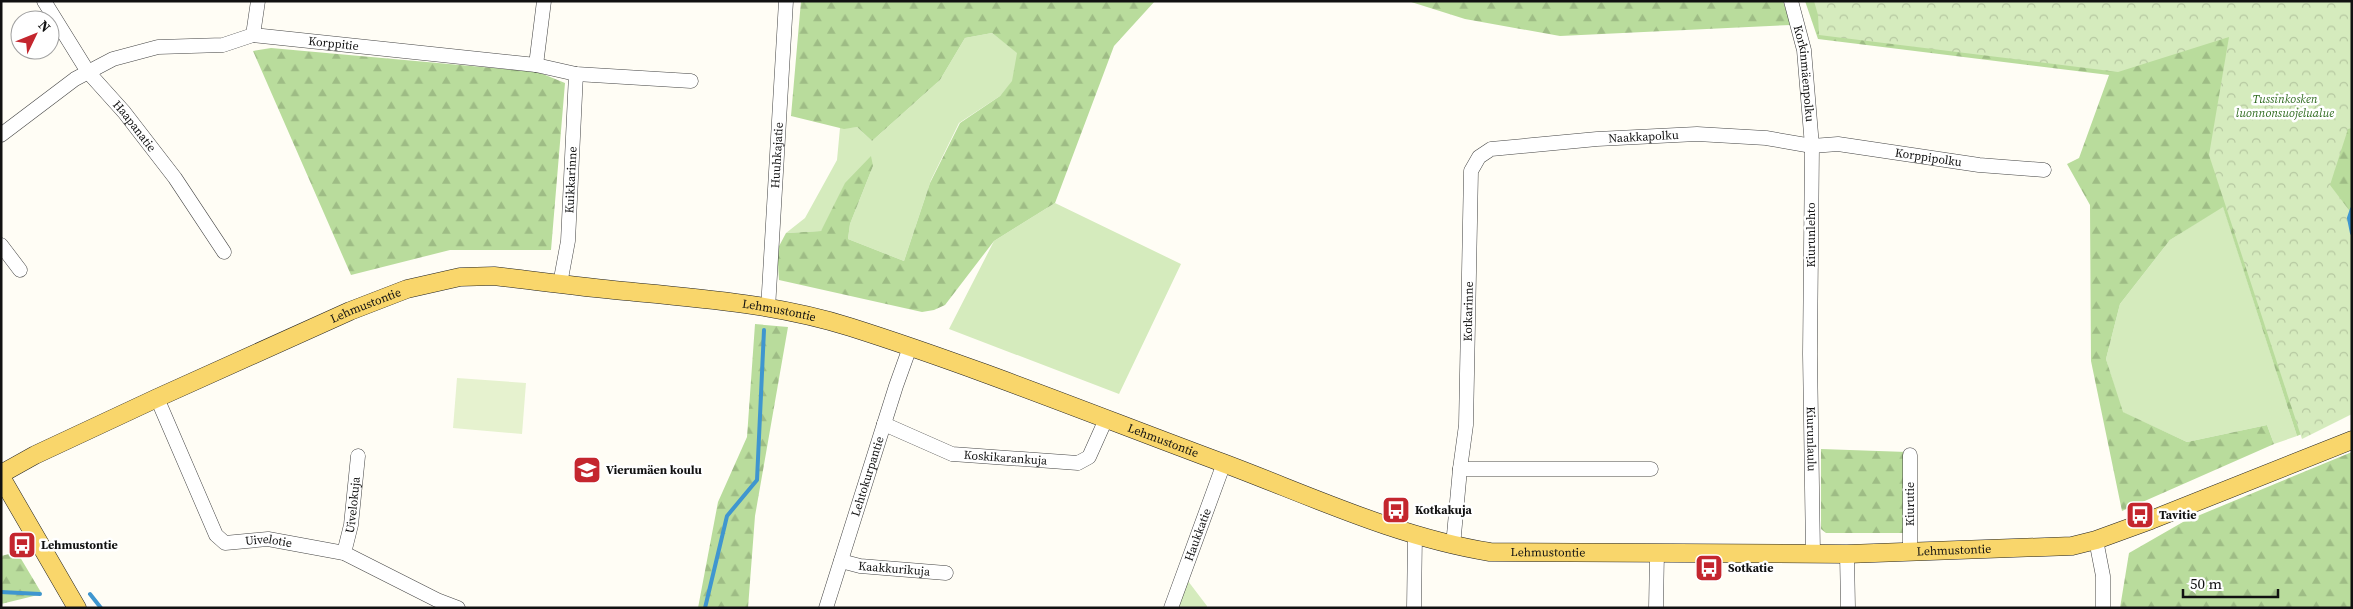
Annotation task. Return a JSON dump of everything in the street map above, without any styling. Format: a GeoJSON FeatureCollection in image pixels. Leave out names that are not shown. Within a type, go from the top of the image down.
{"type":"FeatureCollection","features":[{"type":"Feature","properties":{"kind":"main road","name":"Lehmustontie"},"geometry":{"type":"LineString","coordinates":[[1,476],[35,455],[350,311],[407,288],[460,277],[494,276],[674,296],[768,309],[826,320],[910,347],[1224,463],[1283,488],[1415,535],[1453,546],[1490,552],[1847,554],[2072,546],[2096,540],[2311,458],[2352,440]]}},
{"type":"Feature","properties":{"kind":"main road"},"geometry":{"type":"LineString","coordinates":[[1,476],[77,608]]}},
{"type":"Feature","properties":{"kind":"street","name":"Haapanatie"},"geometry":{"type":"LineString","coordinates":[[44,1],[88,72],[124,112],[175,178],[224,252]]}},
{"type":"Feature","properties":{"kind":"street"},"geometry":{"type":"LineString","coordinates":[[253,35],[258,1]]}},
{"type":"Feature","properties":{"kind":"street"},"geometry":{"type":"LineString","coordinates":[[536,65],[544,1]]}},
{"type":"Feature","properties":{"kind":"street","name":"Huuhkajatie"},"geometry":{"type":"LineString","coordinates":[[768,309],[786,1]]}},
{"type":"Feature","properties":{"kind":"street","name":"Korkinmäenpolku"},"geometry":{"type":"LineString","coordinates":[[1791,1],[1804,50],[1812,146]]}},
{"type":"Feature","properties":{"kind":"street","name":"Korppitie"},"geometry":{"type":"LineString","coordinates":[[1,135],[74,79],[132,52],[158,47],[223,45],[253,35],[536,65],[576,74],[691,81]]}},
{"type":"Feature","properties":{"kind":"street","name":"Kuikkarinne"},"geometry":{"type":"LineString","coordinates":[[560,284],[568,241],[576,74]]}},
{"type":"Feature","properties":{"kind":"street","name":"Naakkapolku"},"geometry":{"type":"LineString","coordinates":[[1479,157],[1491,149],[1597,139],[1697,134],[1766,138],[1812,146]]}},
{"type":"Feature","properties":{"kind":"street","name":"Korppipolku"},"geometry":{"type":"LineString","coordinates":[[1812,146],[1838,144],[1980,165],[2044,170]]}},
{"type":"Feature","properties":{"kind":"street","name":"Kiurunlehto"},"geometry":{"type":"LineString","coordinates":[[1810,324],[1812,146]]}},
{"type":"Feature","properties":{"kind":"street","name":"Kotkarinne"},"geometry":{"type":"LineString","coordinates":[[1460,469],[1466,425],[1471,171],[1479,157]]}},
{"type":"Feature","properties":{"kind":"street"},"geometry":{"type":"LineString","coordinates":[[1,245],[20,270]]}},
{"type":"Feature","properties":{"kind":"street","name":"Kiurunlaulu"},"geometry":{"type":"LineString","coordinates":[[1810,324],[1813,553]]}},
{"type":"Feature","properties":{"kind":"street","name":"Lehtokurpantie"},"geometry":{"type":"LineString","coordinates":[[826,608],[910,347]]}},
{"type":"Feature","properties":{"kind":"street","name":"Uivelotie"},"geometry":{"type":"LineString","coordinates":[[157,398],[216,535],[225,542],[268,539],[344,553],[436,600],[458,608]]}},
{"type":"Feature","properties":{"kind":"street","name":"Koskikarankuja"},"geometry":{"type":"LineString","coordinates":[[884,424],[952,454],[1078,463],[1089,457],[1106,419]]}},
{"type":"Feature","properties":{"kind":"street","name":"Kiurutie"},"geometry":{"type":"LineString","coordinates":[[1910,455],[1910,553]]}},
{"type":"Feature","properties":{"kind":"street","name":"Uivelokuja"},"geometry":{"type":"LineString","coordinates":[[344,553],[351,525],[358,456]]}},
{"type":"Feature","properties":{"kind":"street","name":"Haukkatie"},"geometry":{"type":"LineString","coordinates":[[1171,608],[1224,463]]}},
{"type":"Feature","properties":{"kind":"street"},"geometry":{"type":"LineString","coordinates":[[1453,546],[1460,469],[1651,469]]}},
{"type":"Feature","properties":{"kind":"street"},"geometry":{"type":"LineString","coordinates":[[1414,608],[1415,535]]}},
{"type":"Feature","properties":{"kind":"street"},"geometry":{"type":"LineString","coordinates":[[2096,540],[2103,576],[2103,608]]}},
{"type":"Feature","properties":{"kind":"street"},"geometry":{"type":"LineString","coordinates":[[1656,608],[1657,552]]}},
{"type":"Feature","properties":{"kind":"street"},"geometry":{"type":"LineString","coordinates":[[1847,554],[1848,608]]}},
{"type":"Feature","properties":{"kind":"street","name":"Kaakkurikuja"},"geometry":{"type":"LineString","coordinates":[[841,561],[860,566],[946,573]]}},
{"type":"Feature","properties":{"kind":"green space"},"geometry":{"type":"Polygon","coordinates":[[[801,1],[1155,1],[1114,46],[1055,203],[994,241],[945,305],[934,310],[922,312],[779,280],[777,250],[786,233],[821,231],[845,183],[871,156],[873,166],[850,224],[848,239],[904,261],[930,183],[960,123],[1000,96],[1012,81],[1017,53],[992,33],[965,38],[940,80],[872,141],[857,127],[844,129],[791,116],[801,1]]]}},
{"type":"Feature","properties":{"kind":"green space"},"geometry":{"type":"Polygon","coordinates":[[[1408,1],[1783,1],[1791,25],[1560,36],[1465,19],[1408,1]]]}},
{"type":"Feature","properties":{"kind":"green space","name":"Tussinkosken luonnonsuojelualue"},"geometry":{"type":"Polygon","coordinates":[[[1805,1],[2352,1],[2352,413],[2297,436],[2223,207],[2170,240],[2120,304],[2106,359],[2123,412],[2187,442],[2267,425],[2274,444],[2122,511],[2091,361],[2090,205],[2067,164],[2079,158],[2109,75],[1818,39],[1805,1]]]}},
{"type":"Feature","properties":{"kind":"green space","name":"Tussinkosken luonnonsuojelualue"},"geometry":{"type":"Polygon","coordinates":[[[1814,1],[2352,1],[2352,128],[2348,129],[2330,185],[2352,214],[2352,414],[2302,439],[2209,155],[2229,37],[2118,72],[1819,35],[1818,15],[1814,1]]]}},
{"type":"Feature","properties":{"kind":"green space"},"geometry":{"type":"Polygon","coordinates":[[[992,33],[1018,53],[1013,81],[1000,96],[959,123],[931,180],[904,261],[848,239],[850,224],[873,166],[821,231],[786,233],[805,218],[837,160],[840,128],[857,127],[872,141],[940,80],[965,38],[992,33]]]}},
{"type":"Feature","properties":{"kind":"green space"},"geometry":{"type":"Polygon","coordinates":[[[271,48],[538,72],[565,83],[551,250],[450,250],[351,275],[253,51],[271,48]]]}},
{"type":"Feature","properties":{"kind":"green space"},"geometry":{"type":"Polygon","coordinates":[[[1055,203],[1181,264],[1119,394],[949,329],[994,241],[1055,203]]]}},
{"type":"Feature","properties":{"kind":"green space"},"geometry":{"type":"Polygon","coordinates":[[[2223,206],[2297,436],[2274,444],[2267,425],[2187,442],[2122,412],[2106,359],[2120,304],[2170,240],[2223,206]]]}},
{"type":"Feature","properties":{"kind":"green space"},"geometry":{"type":"Polygon","coordinates":[[[755,324],[788,327],[755,516],[748,608],[698,608],[718,502],[747,437],[755,324]]]}},
{"type":"Feature","properties":{"kind":"green space"},"geometry":{"type":"Polygon","coordinates":[[[457,378],[526,383],[522,434],[453,428],[457,378]]]}},
{"type":"Feature","properties":{"kind":"green space"},"geometry":{"type":"Polygon","coordinates":[[[1821,449],[1907,452],[1906,533],[1826,533],[1821,529],[1821,449]]]}},
{"type":"Feature","properties":{"kind":"green space"},"geometry":{"type":"Polygon","coordinates":[[[2352,452],[2352,608],[2120,608],[2129,553],[2183,522],[2352,452]]]}},
{"type":"Feature","properties":{"kind":"green space"},"geometry":{"type":"Polygon","coordinates":[[[17,552],[42,594],[1,604],[1,556],[17,552]]]}},
{"type":"Feature","properties":{"kind":"green space"},"geometry":{"type":"Polygon","coordinates":[[[1188,581],[1207,606],[1207,608],[1178,608],[1188,581]]]}},
{"type":"Feature","properties":{"kind":"waterway"},"geometry":{"type":"LineString","coordinates":[[2352,209],[2349,218],[2352,233]]}},
{"type":"Feature","properties":{"kind":"waterway"},"geometry":{"type":"LineString","coordinates":[[705,608],[727,516],[757,480],[764,330]]}},
{"type":"Feature","properties":{"kind":"waterway"},"geometry":{"type":"LineString","coordinates":[[1,592],[40,594]]}},
{"type":"Feature","properties":{"kind":"waterway"},"geometry":{"type":"LineString","coordinates":[[90,594],[101,608]]}},
{"type":"Feature","properties":{"kind":"place","name":"Vierumäen koulu"},"geometry":{"type":"Point","coordinates":[587,470]}},
{"type":"Feature","properties":{"kind":"place","name":"Kotkakuja"},"geometry":{"type":"Point","coordinates":[1396,510]}},
{"type":"Feature","properties":{"kind":"place","name":"Tavitie"},"geometry":{"type":"Point","coordinates":[2140,515]}},
{"type":"Feature","properties":{"kind":"place","name":"Lehmustontie"},"geometry":{"type":"Point","coordinates":[22,545]}},
{"type":"Feature","properties":{"kind":"place","name":"Sotkatie"},"geometry":{"type":"Point","coordinates":[1709,568]}}]}
